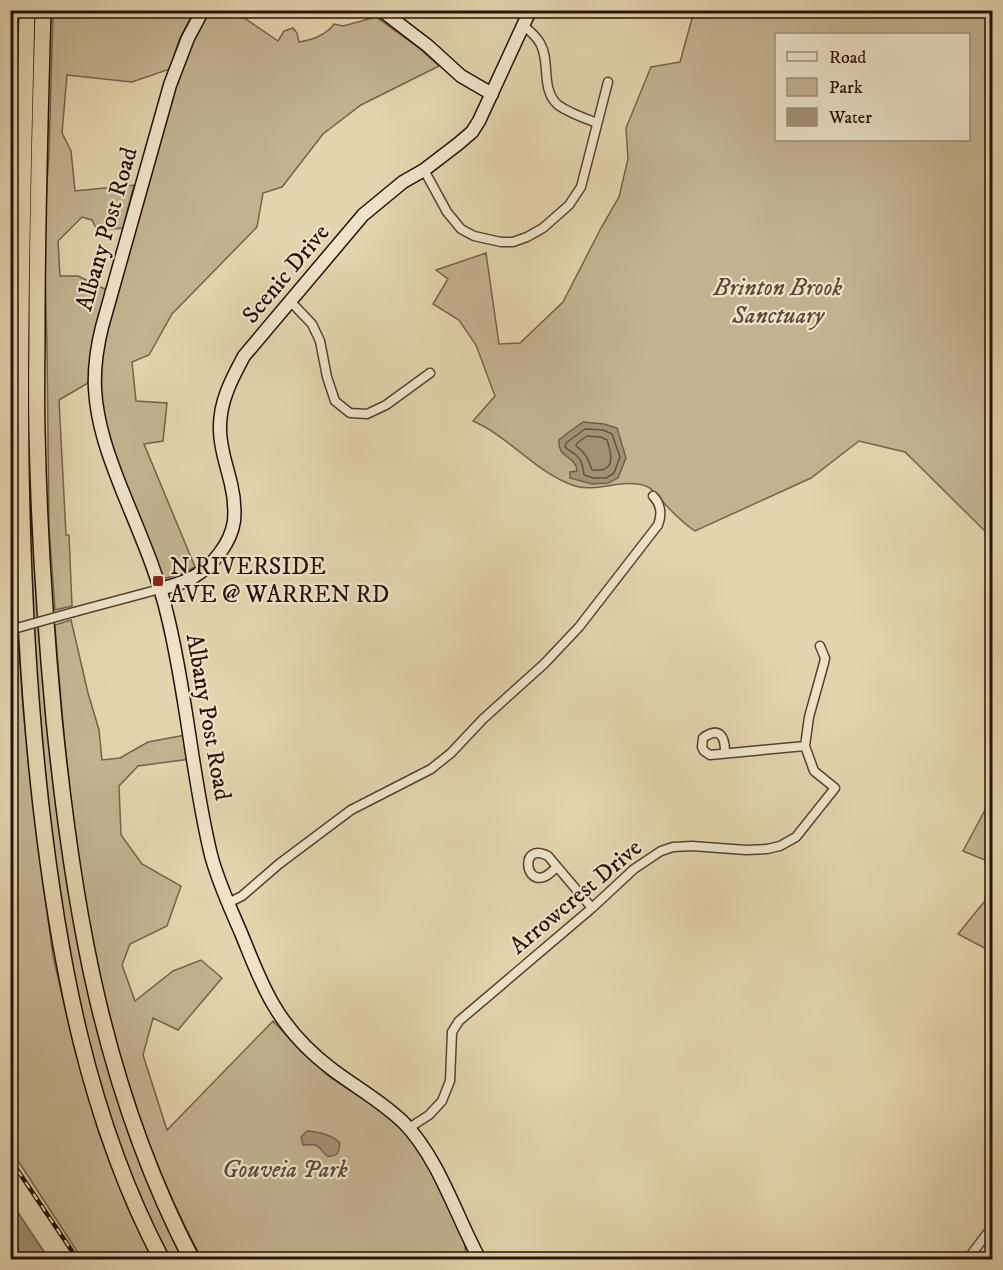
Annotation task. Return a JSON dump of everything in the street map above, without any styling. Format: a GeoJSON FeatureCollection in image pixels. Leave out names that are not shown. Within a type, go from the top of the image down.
{"type":"FeatureCollection","features":[{"type":"Feature","properties":{"kind":"highway"},"geometry":{"type":"LineString","coordinates":[[27,10],[20,435],[27,638],[40,793],[60,940],[89,1070],[121,1170],[162,1260]]}},
{"type":"Feature","properties":{"kind":"highway"},"geometry":{"type":"LineString","coordinates":[[43,10],[38,207],[37,429],[47,629],[66,826],[85,943],[112,1059],[145,1158],[192,1260]]}},
{"type":"Feature","properties":{"kind":"main road","name":"Albany Post Road"},"geometry":{"type":"LineString","coordinates":[[203,10],[188,38],[170,85],[102,327],[94,387],[104,443],[160,589],[169,621],[210,849],[217,875],[265,989],[291,1030],[318,1058],[393,1112],[409,1128],[433,1162],[480,1260]]}},
{"type":"Feature","properties":{"kind":"main road"},"geometry":{"type":"LineString","coordinates":[[381,10],[428,46],[461,76],[492,94]]}},
{"type":"Feature","properties":{"kind":"main road","name":"Scenic Drive"},"geometry":{"type":"LineString","coordinates":[[160,589],[195,577],[216,559],[234,524],[235,512],[222,452],[220,430],[222,403],[244,356],[363,215],[403,182],[424,170],[472,132],[531,10]]}},
{"type":"Feature","properties":{"kind":"street"},"geometry":{"type":"LineString","coordinates":[[524,26],[541,43],[545,54],[549,91],[553,99],[560,106],[597,123]]}},
{"type":"Feature","properties":{"kind":"street"},"geometry":{"type":"LineString","coordinates":[[424,170],[447,212],[461,228],[485,240],[513,242],[527,237],[543,228],[569,206],[581,187],[608,82]]}},
{"type":"Feature","properties":{"kind":"street"},"geometry":{"type":"LineString","coordinates":[[290,301],[312,324],[320,341],[327,377],[335,401],[350,413],[367,414],[386,405],[430,374]]}},
{"type":"Feature","properties":{"kind":"street"},"geometry":{"type":"LineString","coordinates":[[228,903],[242,896],[279,864],[351,810],[431,769],[451,753],[483,719],[544,664],[579,627],[658,525],[660,506],[653,496]]}},
{"type":"Feature","properties":{"kind":"street"},"geometry":{"type":"LineString","coordinates":[[10,630],[160,589]]}},
{"type":"Feature","properties":{"kind":"street"},"geometry":{"type":"LineString","coordinates":[[725,753],[805,746],[809,717],[825,658],[820,646]]}},
{"type":"Feature","properties":{"kind":"street","name":"Arrowcrest Drive"},"geometry":{"type":"LineString","coordinates":[[409,1128],[429,1115],[442,1101],[450,1081],[453,1032],[459,1021],[592,908],[634,869],[661,851],[673,847],[767,849],[780,846],[796,837],[835,788],[814,771],[805,746]]}},
{"type":"Feature","properties":{"kind":"street"},"geometry":{"type":"LineString","coordinates":[[557,867],[592,908]]}},
{"type":"Feature","properties":{"kind":"street"},"geometry":{"type":"LineString","coordinates":[[967,1260],[993,1227]]}},
{"type":"Feature","properties":{"kind":"green space"},"geometry":{"type":"Polygon","coordinates":[[[10,11],[15,11],[11,301],[10,11]]]}},
{"type":"Feature","properties":{"kind":"green space"},"geometry":{"type":"Polygon","coordinates":[[[53,11],[194,11],[179,40],[170,69],[132,82],[67,75],[62,133],[71,151],[75,191],[134,185],[123,228],[97,230],[92,220],[82,217],[58,241],[60,276],[78,276],[107,290],[88,383],[59,400],[72,606],[55,610],[49,527],[44,232],[53,11]]]}},
{"type":"Feature","properties":{"kind":"green space"},"geometry":{"type":"Polygon","coordinates":[[[209,11],[234,11],[278,41],[284,31],[293,28],[299,42],[318,36],[334,24],[343,26],[376,17],[419,48],[439,66],[361,105],[323,134],[282,187],[263,193],[257,227],[172,314],[149,355],[132,362],[136,401],[167,403],[163,441],[144,444],[195,567],[163,579],[107,437],[99,386],[101,353],[174,88],[191,43],[209,11]]]}},
{"type":"Feature","properties":{"kind":"green space","name":"Brinton Brook Sanctuary"},"geometry":{"type":"Polygon","coordinates":[[[694,11],[992,11],[992,538],[905,452],[859,441],[811,478],[695,531],[648,487],[639,484],[593,488],[575,486],[548,473],[499,436],[473,421],[495,396],[476,345],[459,320],[433,304],[448,279],[436,270],[486,253],[499,344],[520,343],[563,302],[619,197],[628,159],[626,128],[651,67],[680,62],[694,11]]]}},
{"type":"Feature","properties":{"kind":"green space"},"geometry":{"type":"Polygon","coordinates":[[[11,365],[16,620],[10,622],[11,365]]]}},
{"type":"Feature","properties":{"kind":"green space"},"geometry":{"type":"Polygon","coordinates":[[[26,462],[29,462],[38,592],[85,972],[187,1259],[167,1259],[140,1202],[111,1128],[71,976],[39,740],[26,462]]]}},
{"type":"Feature","properties":{"kind":"green space","name":"Gouveia Park"},"geometry":{"type":"Polygon","coordinates":[[[71,620],[99,730],[102,760],[120,758],[148,742],[186,735],[190,759],[138,766],[119,786],[121,835],[142,864],[181,886],[167,926],[130,944],[122,965],[135,1001],[173,971],[201,960],[222,978],[178,1030],[153,1018],[143,1055],[167,1130],[273,1021],[331,1078],[372,1104],[410,1138],[426,1162],[463,1236],[467,1259],[202,1259],[166,1185],[137,1109],[113,1031],[95,951],[70,789],[55,625],[71,620]]]}},
{"type":"Feature","properties":{"kind":"green space"},"geometry":{"type":"Polygon","coordinates":[[[18,635],[29,768],[53,956],[74,1047],[100,1136],[127,1206],[153,1259],[82,1259],[11,1150],[10,637],[18,635]]]}},
{"type":"Feature","properties":{"kind":"green space"},"geometry":{"type":"Polygon","coordinates":[[[992,797],[992,863],[963,851],[992,797]]]}},
{"type":"Feature","properties":{"kind":"green space"},"geometry":{"type":"Polygon","coordinates":[[[992,892],[992,952],[958,934],[992,892]]]}},
{"type":"Feature","properties":{"kind":"water"},"geometry":{"type":"Polygon","coordinates":[[[583,422],[617,428],[626,458],[618,478],[608,483],[592,484],[570,478],[570,472],[577,471],[576,466],[561,451],[559,440],[583,422]]]}},
{"type":"Feature","properties":{"kind":"water"},"geometry":{"type":"Polygon","coordinates":[[[307,1131],[325,1134],[337,1140],[340,1143],[337,1154],[327,1156],[316,1145],[303,1145],[301,1137],[307,1131]]]}},
{"type":"Feature","properties":{"kind":"water"},"geometry":{"type":"Polygon","coordinates":[[[11,1202],[49,1259],[11,1259],[11,1202]]]}},
{"type":"Feature","properties":{"kind":"railway"},"geometry":{"type":"LineString","coordinates":[[10,1159],[78,1260]]}},
{"type":"Feature","properties":{"kind":"place","name":"N RIVERSIDE AVE @ WARREN RD"},"geometry":{"type":"Point","coordinates":[158,581]}}]}
